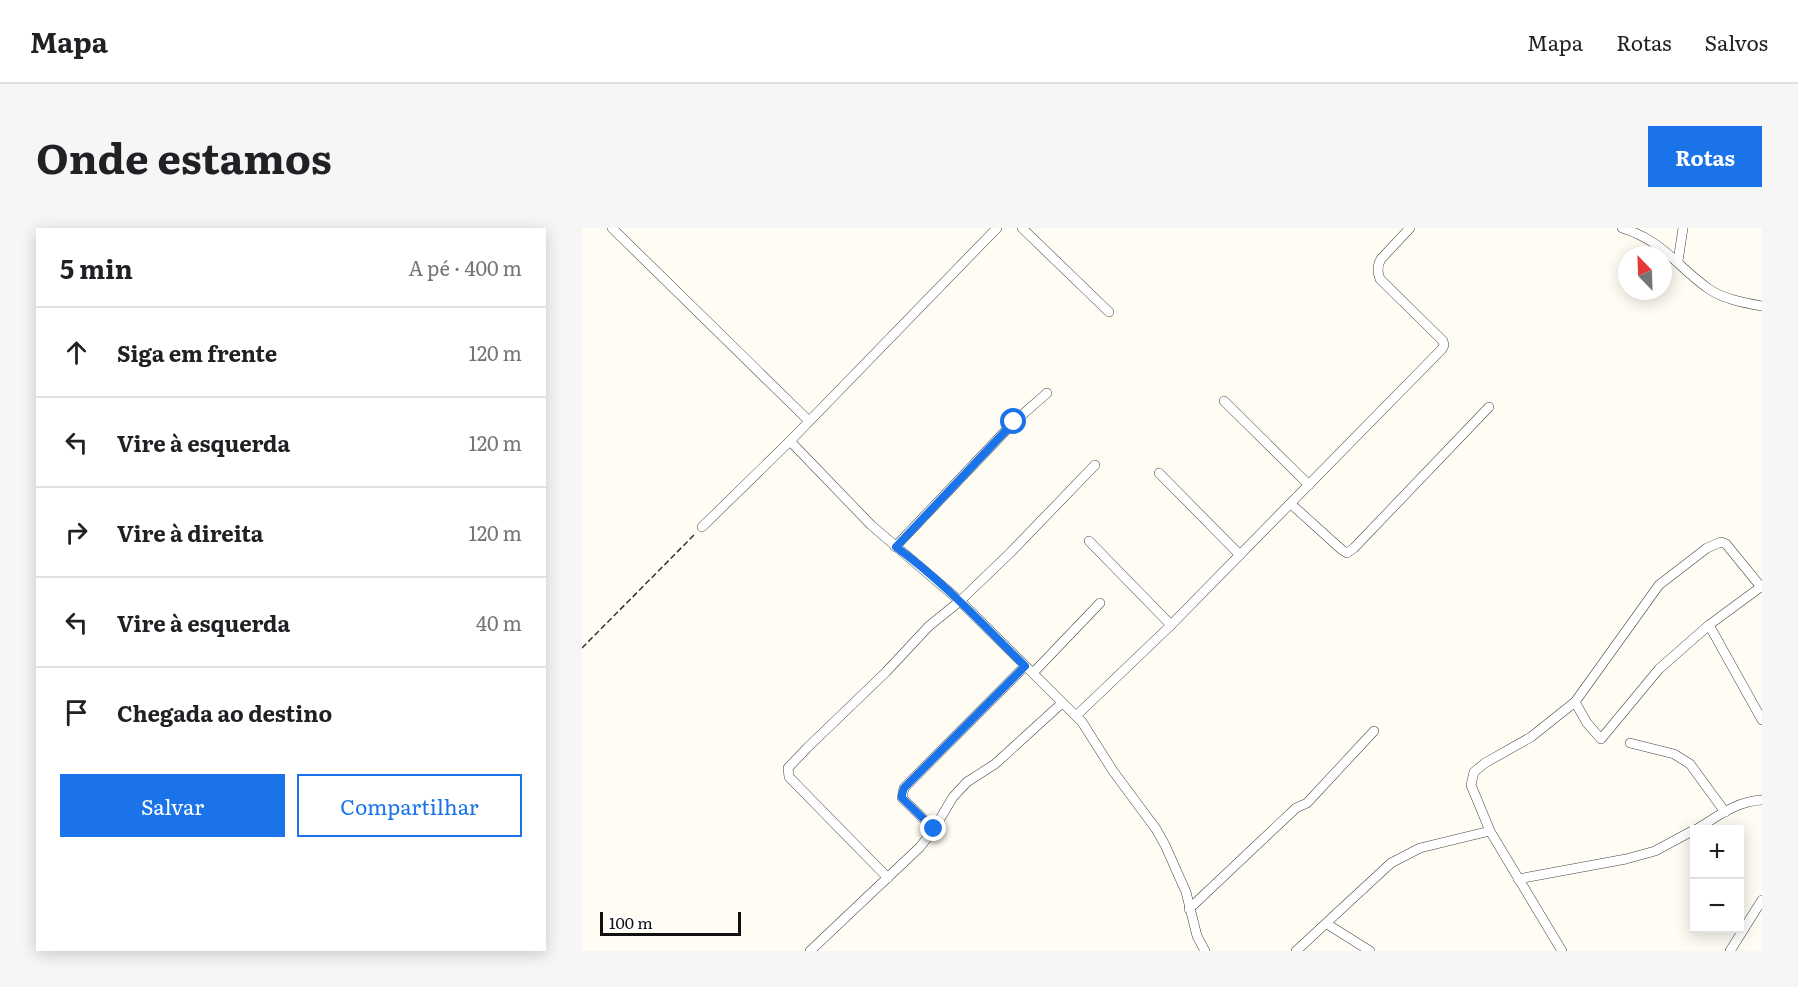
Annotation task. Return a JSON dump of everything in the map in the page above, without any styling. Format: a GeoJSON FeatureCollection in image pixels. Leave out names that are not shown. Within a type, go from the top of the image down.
{"type":"FeatureCollection","features":[{"type":"Feature","properties":{"kind":"street"},"geometry":{"type":"LineString","coordinates":[[612,228],[809,421]]}},
{"type":"Feature","properties":{"kind":"street"},"geometry":{"type":"LineString","coordinates":[[702,527],[790,441],[997,228]]}},
{"type":"Feature","properties":{"kind":"street"},"geometry":{"type":"LineString","coordinates":[[1022,228],[1109,312]]}},
{"type":"Feature","properties":{"kind":"street"},"geometry":{"type":"LineString","coordinates":[[1622,228],[1656,243],[1719,295],[1762,306]]}},
{"type":"Feature","properties":{"kind":"street"},"geometry":{"type":"LineString","coordinates":[[1678,261],[1683,228]]}},
{"type":"Feature","properties":{"kind":"street"},"geometry":{"type":"LineString","coordinates":[[1077,715],[1171,625],[1444,345],[1443,341],[1380,279],[1378,274],[1381,259],[1406,229]]}},
{"type":"Feature","properties":{"kind":"street"},"geometry":{"type":"LineString","coordinates":[[896,547],[1014,422],[1047,393]]}},
{"type":"Feature","properties":{"kind":"street"},"geometry":{"type":"LineString","coordinates":[[1224,401],[1309,485]]}},
{"type":"Feature","properties":{"kind":"street"},"geometry":{"type":"LineString","coordinates":[[1291,504],[1347,553],[1489,407]]}},
{"type":"Feature","properties":{"kind":"street"},"geometry":{"type":"LineString","coordinates":[[790,441],[842,497],[896,547],[960,601],[1062,703],[1077,715],[1165,845],[1186,892],[1197,936],[1205,951]]}},
{"type":"Feature","properties":{"kind":"street"},"geometry":{"type":"LineString","coordinates":[[888,878],[789,777],[788,768],[886,672],[929,626],[960,601],[1010,553],[1095,465]]}},
{"type":"Feature","properties":{"kind":"street"},"geometry":{"type":"LineString","coordinates":[[1159,473],[1240,555]]}},
{"type":"Feature","properties":{"kind":"street"},"geometry":{"type":"LineString","coordinates":[[1089,541],[1171,625]]}},
{"type":"Feature","properties":{"kind":"street"},"geometry":{"type":"LineString","coordinates":[[1562,951],[1490,831],[1471,785],[1474,772],[1485,763],[1531,737],[1575,702],[1659,585],[1707,548],[1721,542],[1726,544],[1762,587],[1708,625],[1659,669],[1601,739],[1587,723],[1575,702]]}},
{"type":"Feature","properties":{"kind":"street"},"geometry":{"type":"LineString","coordinates":[[1033,673],[1100,603]]}},
{"type":"Feature","properties":{"kind":"street"},"geometry":{"type":"LineString","coordinates":[[1708,625],[1762,720]]}},
{"type":"Feature","properties":{"kind":"street"},"geometry":{"type":"LineString","coordinates":[[934,829],[902,798],[904,788],[1025,666]]}},
{"type":"Feature","properties":{"kind":"street"},"geometry":{"type":"LineString","coordinates":[[810,951],[920,847],[934,829],[944,809],[967,782],[995,764],[1062,703]]}},
{"type":"Feature","properties":{"kind":"street"},"geometry":{"type":"LineString","coordinates":[[1189,909],[1296,808],[1307,803],[1374,731]]}},
{"type":"Feature","properties":{"kind":"street"},"geometry":{"type":"LineString","coordinates":[[1630,743],[1674,754],[1690,764],[1725,812]]}},
{"type":"Feature","properties":{"kind":"street"},"geometry":{"type":"LineString","coordinates":[[1703,825],[1748,801],[1762,800]]}},
{"type":"Feature","properties":{"kind":"street"},"geometry":{"type":"LineString","coordinates":[[1296,951],[1390,863],[1420,848],[1490,831]]}},
{"type":"Feature","properties":{"kind":"street"},"geometry":{"type":"LineString","coordinates":[[1518,879],[1626,859],[1655,851],[1690,833]]}},
{"type":"Feature","properties":{"kind":"street"},"geometry":{"type":"LineString","coordinates":[[1730,951],[1762,900]]}},
{"type":"Feature","properties":{"kind":"street"},"geometry":{"type":"LineString","coordinates":[[1327,924],[1370,951]]}},
{"type":"Feature","properties":{"kind":"path"},"geometry":{"type":"LineString","coordinates":[[582,648],[702,527]]}},
{"type":"Feature","properties":{"kind":"route"},"geometry":{"type":"LineString","coordinates":[[934,829],[902,798],[904,788],[1025,666],[952,594],[896,547],[1014,422]]}}]}
